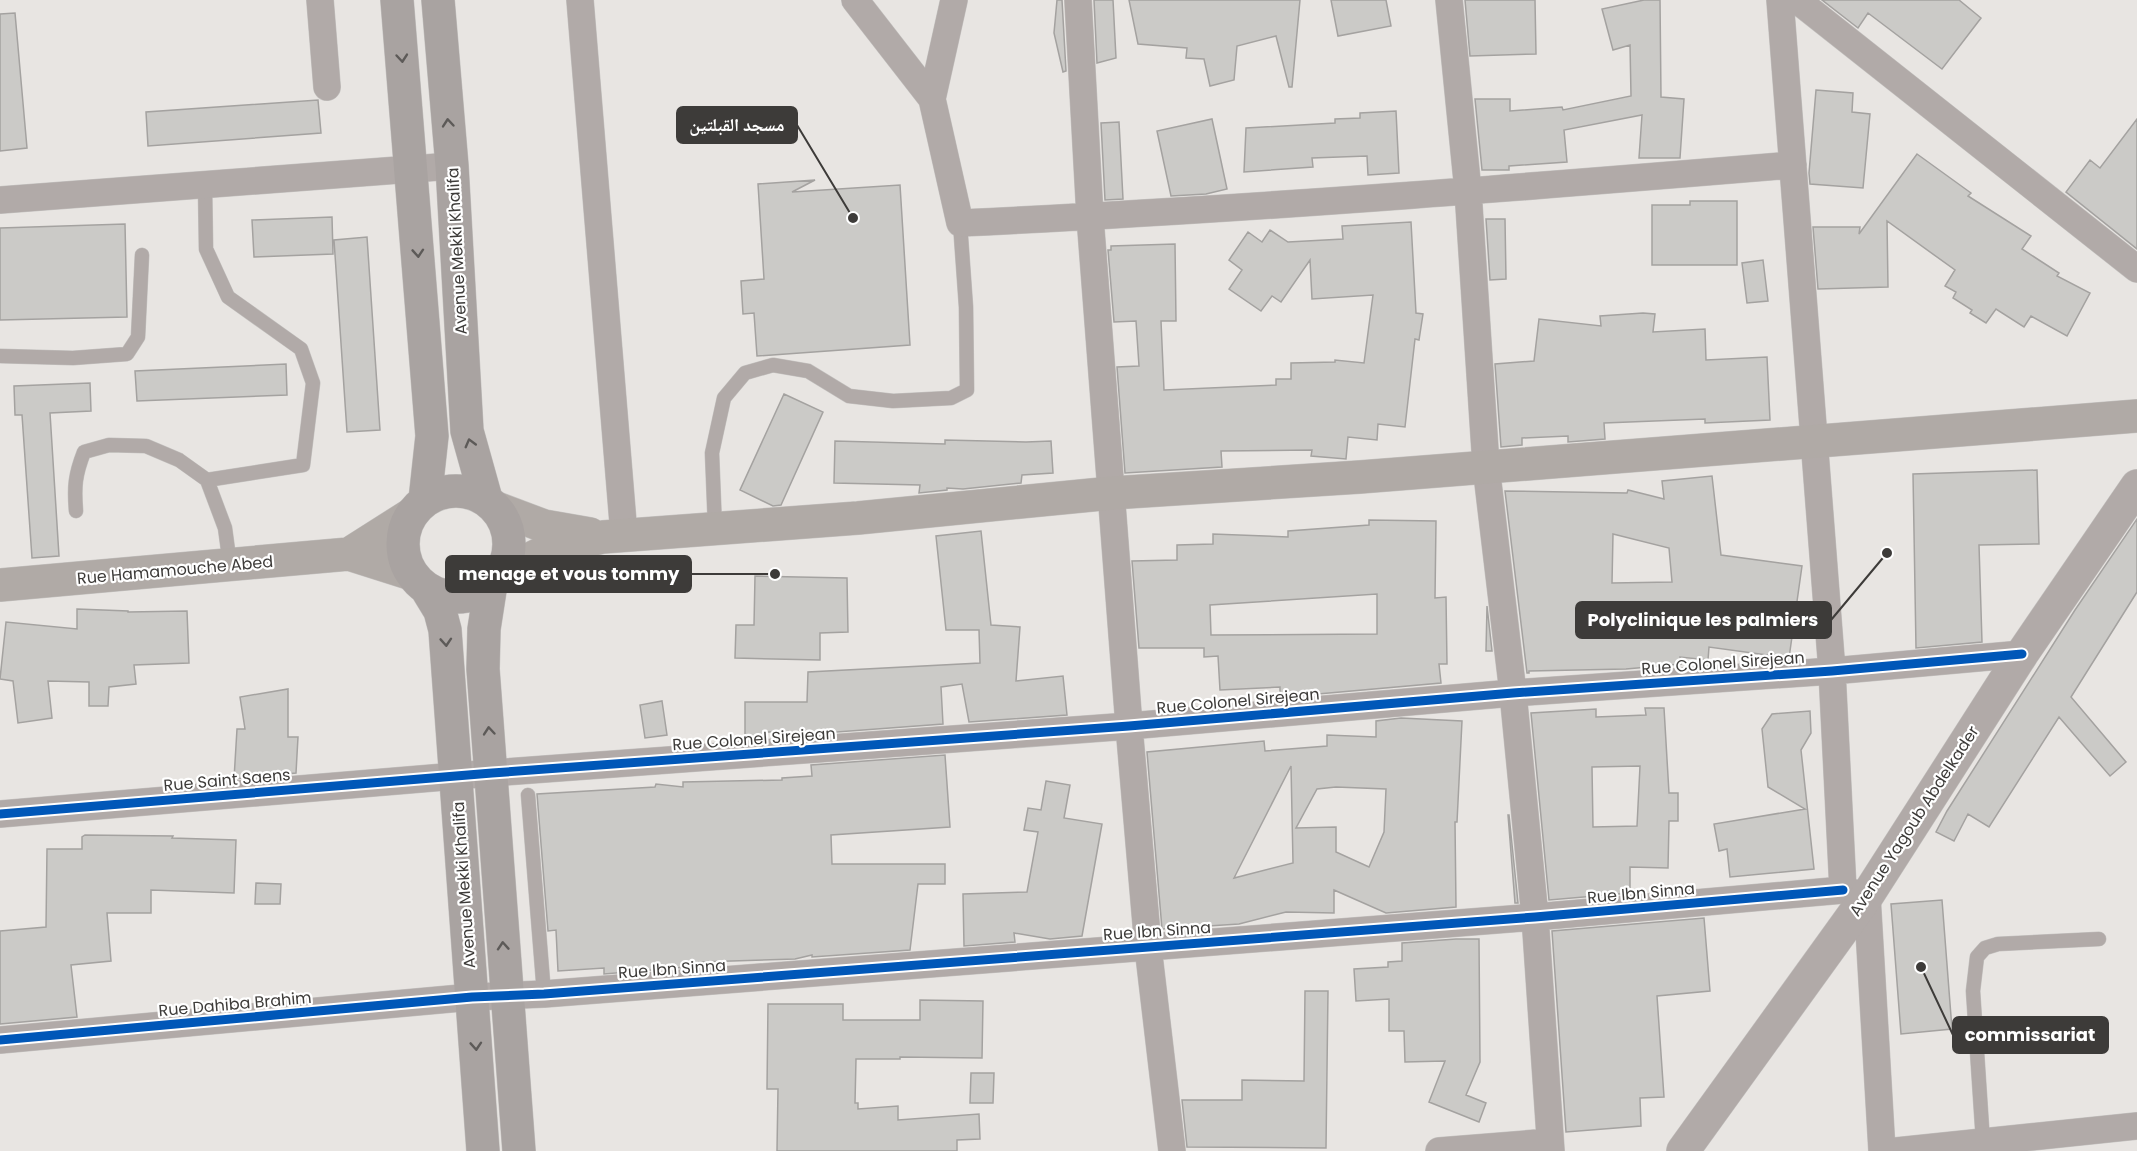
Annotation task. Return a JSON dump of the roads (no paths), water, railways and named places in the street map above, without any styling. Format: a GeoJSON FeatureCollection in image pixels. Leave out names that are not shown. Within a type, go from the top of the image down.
{"type":"FeatureCollection","features":[{"type":"Feature","properties":{"kind":"main road"},"geometry":{"type":"LineString","coordinates":[[397,0],[432,436],[418,507],[405,528],[402,544],[405,560],[419,581]]}},
{"type":"Feature","properties":{"kind":"main road","name":"Avenue Mekki Khalifa"},"geometry":{"type":"LineString","coordinates":[[438,0],[452,166],[467,431],[491,504]]}},
{"type":"Feature","properties":{"kind":"main road"},"geometry":{"type":"LineString","coordinates":[[349,554],[419,581],[439,594],[452,597],[466,596],[479,592],[495,579],[548,550],[614,536],[858,518],[1112,493],[1360,477],[2137,416]]}},
{"type":"Feature","properties":{"kind":"main road"},"geometry":{"type":"LineString","coordinates":[[349,554],[437,494],[449,490],[462,490],[544,526],[614,536]]}},
{"type":"Feature","properties":{"kind":"main road"},"geometry":{"type":"LineString","coordinates":[[491,504],[504,520],[509,548],[506,562],[495,579],[484,629],[483,669],[519,1151]]}},
{"type":"Feature","properties":{"kind":"main road","name":"Rue Hamamouche Abed"},"geometry":{"type":"LineString","coordinates":[[0,585],[349,554]]}},
{"type":"Feature","properties":{"kind":"main road","name":"Avenue Mekki Khalifa"},"geometry":{"type":"LineString","coordinates":[[419,581],[440,611],[445,630],[483,1151]]}},
{"type":"Feature","properties":{"kind":"street"},"geometry":{"type":"LineString","coordinates":[[320,0],[327,87]]}},
{"type":"Feature","properties":{"kind":"street"},"geometry":{"type":"LineString","coordinates":[[580,0],[614,536]]}},
{"type":"Feature","properties":{"kind":"street"},"geometry":{"type":"LineString","coordinates":[[855,0],[932,99],[960,223],[1090,217],[1468,191],[1793,165]]}},
{"type":"Feature","properties":{"kind":"street"},"geometry":{"type":"LineString","coordinates":[[932,99],[954,0]]}},
{"type":"Feature","properties":{"kind":"street"},"geometry":{"type":"LineString","coordinates":[[1078,0],[1090,217],[1129,726],[1148,947],[1172,1151]]}},
{"type":"Feature","properties":{"kind":"street"},"geometry":{"type":"LineString","coordinates":[[1439,1151],[1550,1146],[1535,917],[1513,693],[1486,466],[1468,191],[1449,0]]}},
{"type":"Feature","properties":{"kind":"street"},"geometry":{"type":"LineString","coordinates":[[1780,0],[1832,670],[1882,1151]]}},
{"type":"Feature","properties":{"kind":"street"},"geometry":{"type":"LineString","coordinates":[[1797,0],[2137,269]]}},
{"type":"Feature","properties":{"kind":"street"},"geometry":{"type":"LineString","coordinates":[[0,200],[452,166]]}},
{"type":"Feature","properties":{"kind":"street","name":"Avenue Yagoub Abdelkader"},"geometry":{"type":"LineString","coordinates":[[1683,1151],[1855,893],[2137,486]]}},
{"type":"Feature","properties":{"kind":"street","name":"Rue Colonel Sirejean"},"geometry":{"type":"LineString","coordinates":[[456,776],[1129,726],[1513,693],[2022,654]]}},
{"type":"Feature","properties":{"kind":"street","name":"Rue Saint Saens"},"geometry":{"type":"LineString","coordinates":[[0,814],[456,776]]}},
{"type":"Feature","properties":{"kind":"street","name":"Rue Ibn Sinna"},"geometry":{"type":"LineString","coordinates":[[472,997],[1855,893]]}},
{"type":"Feature","properties":{"kind":"street","name":"Rue Dahiba Brahim"},"geometry":{"type":"LineString","coordinates":[[0,1040],[472,997]]}},
{"type":"Feature","properties":{"kind":"street"},"geometry":{"type":"LineString","coordinates":[[1896,1151],[2137,1126]]}},
{"type":"Feature","properties":{"kind":"lane"},"geometry":{"type":"LineString","coordinates":[[205,185],[206,249],[228,297],[301,349],[312,382],[303,465],[207,480]]}},
{"type":"Feature","properties":{"kind":"lane"},"geometry":{"type":"LineString","coordinates":[[715,528],[712,453],[724,398],[745,373],[773,365],[808,371],[849,396],[893,401],[951,398],[966,390],[966,307],[960,223]]}},
{"type":"Feature","properties":{"kind":"lane"},"geometry":{"type":"LineString","coordinates":[[0,356],[73,358],[126,354],[138,337],[142,255]]}},
{"type":"Feature","properties":{"kind":"lane"},"geometry":{"type":"LineString","coordinates":[[76,511],[74,487],[76,472],[84,452],[109,445],[146,446],[179,460],[207,480],[225,528],[230,565]]}},
{"type":"Feature","properties":{"kind":"lane"},"geometry":{"type":"LineString","coordinates":[[528,795],[543,993]]}},
{"type":"Feature","properties":{"kind":"lane"},"geometry":{"type":"LineString","coordinates":[[1983,1142],[1973,991],[1977,957],[1985,948],[1998,944],[2099,939]]}},
{"type":"Feature","properties":{"kind":"place","name":"مسجد القبلتين"},"geometry":{"type":"Point","coordinates":[853,218]}},
{"type":"Feature","properties":{"kind":"place","name":"Polyclinique les palmiers"},"geometry":{"type":"Point","coordinates":[1887,553]}},
{"type":"Feature","properties":{"kind":"place","name":"menage et vous tommy"},"geometry":{"type":"Point","coordinates":[775,574]}},
{"type":"Feature","properties":{"kind":"place","name":"commissariat"},"geometry":{"type":"Point","coordinates":[1921,967]}}]}
